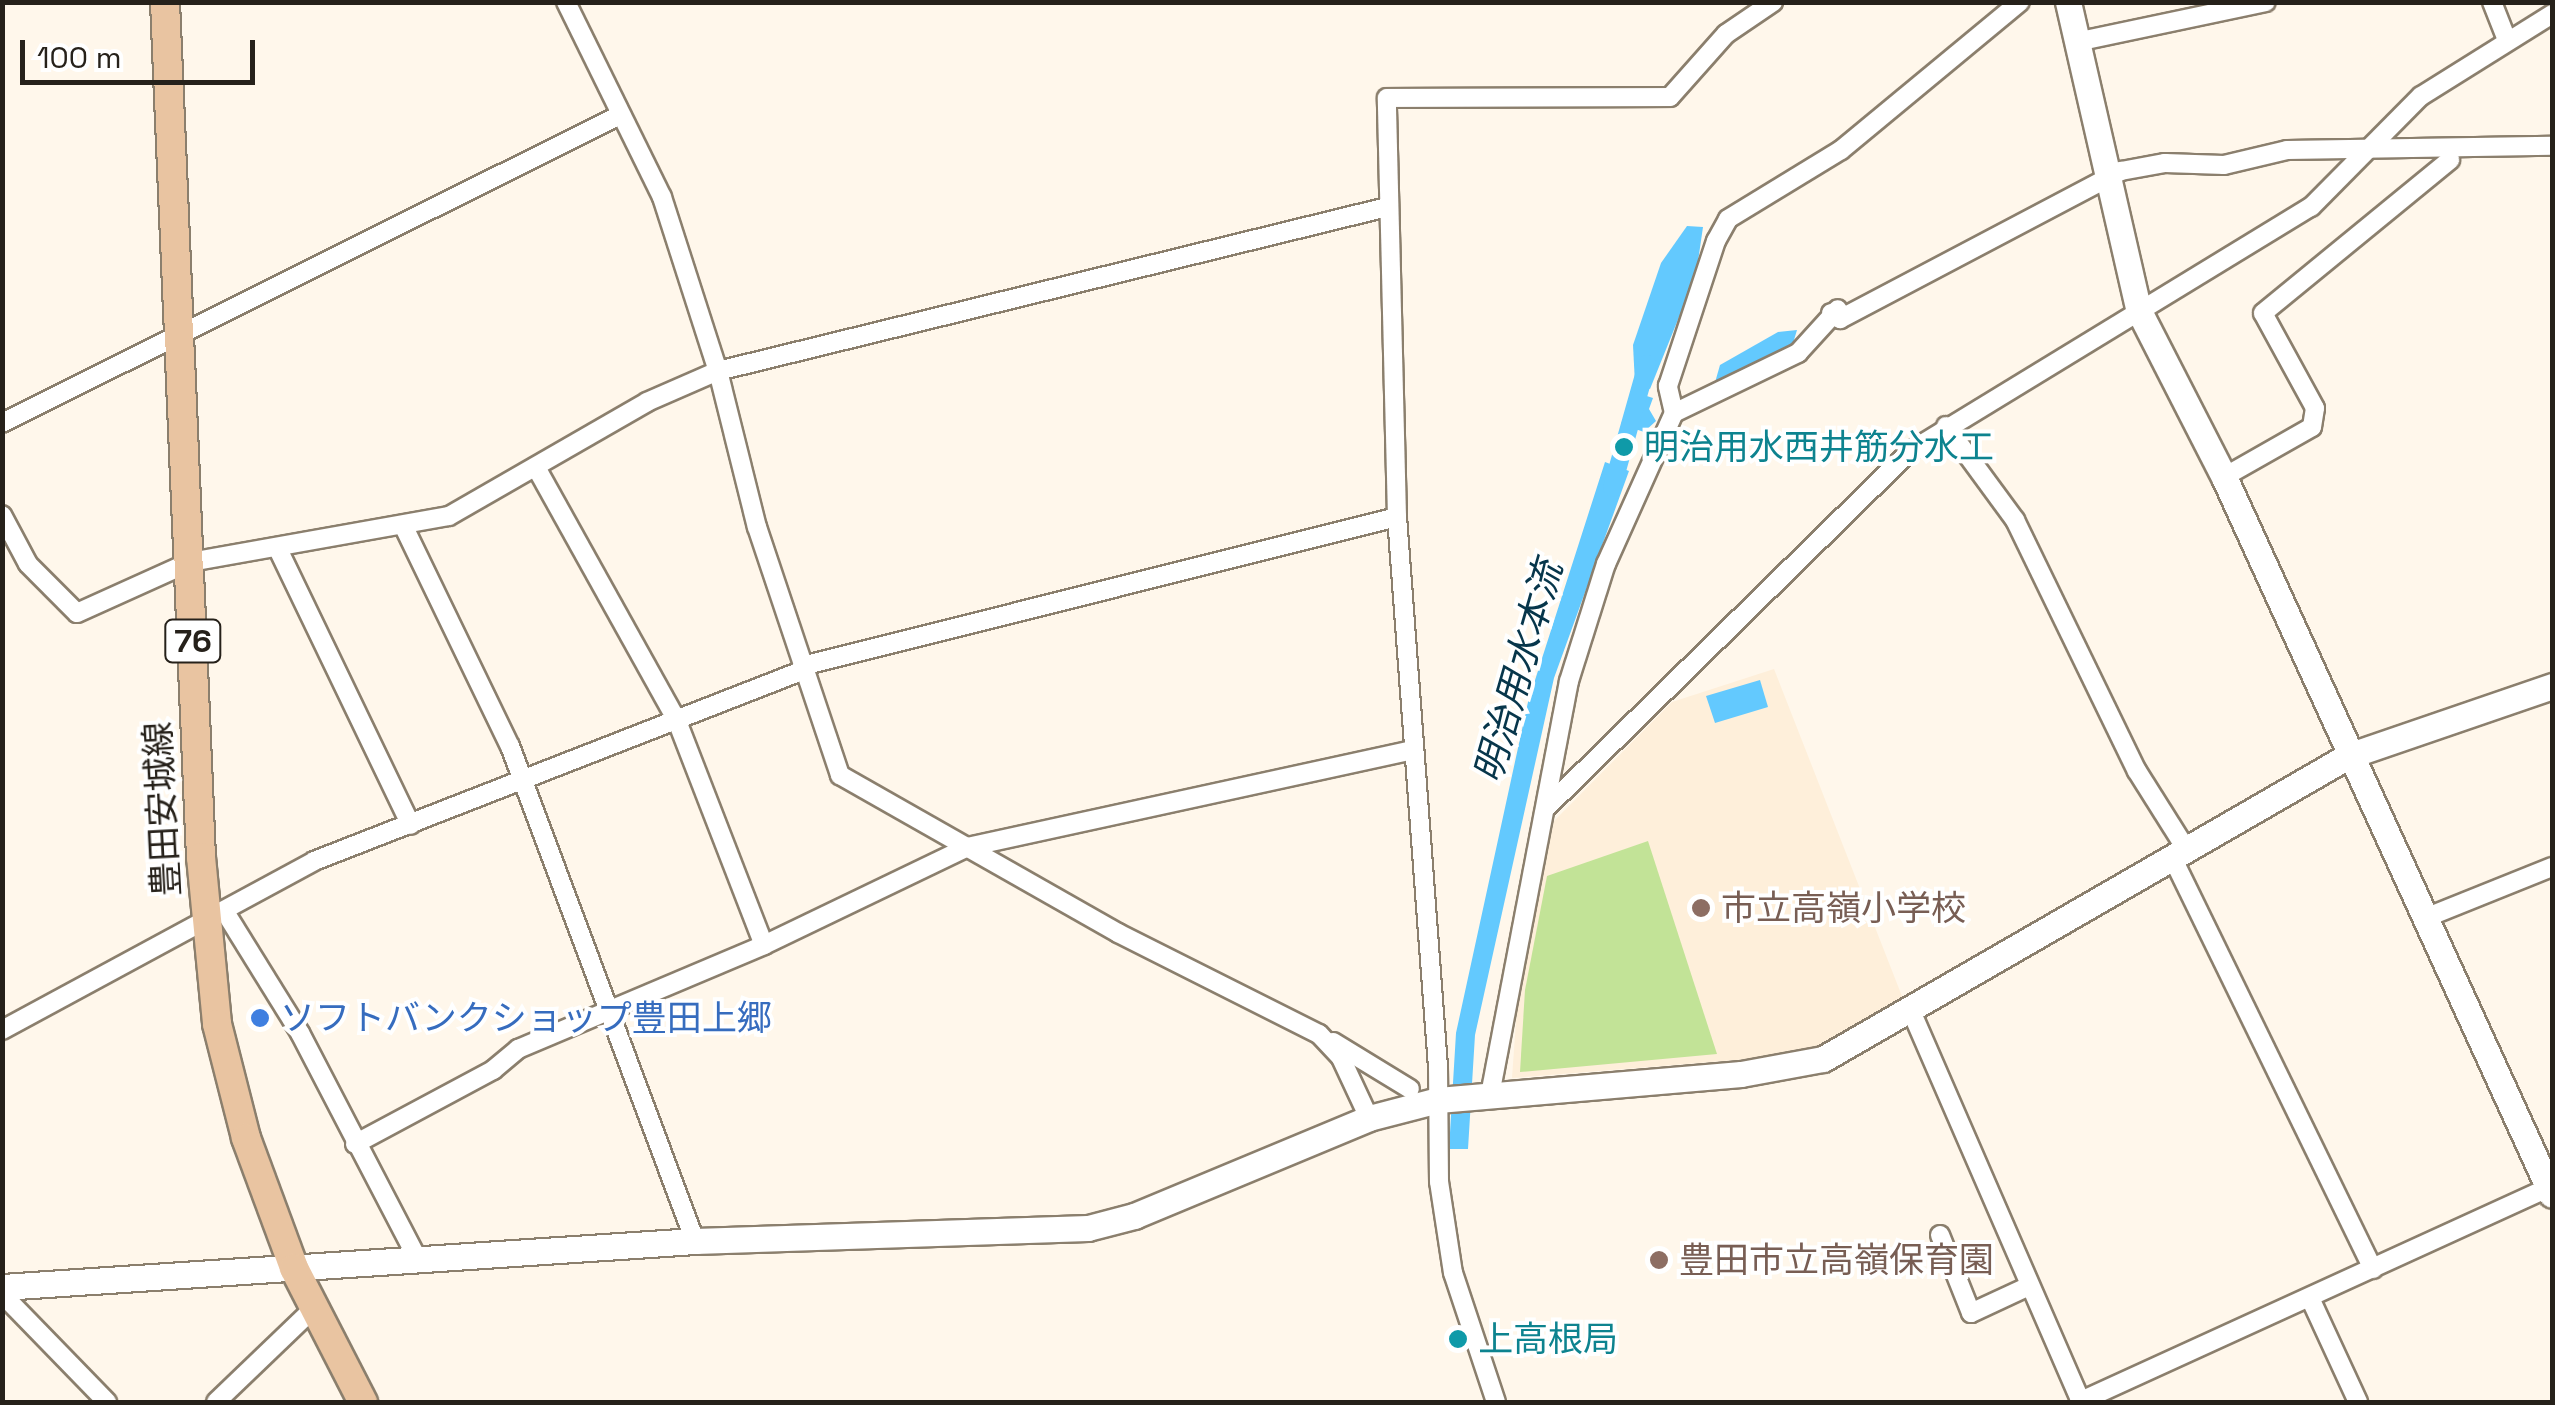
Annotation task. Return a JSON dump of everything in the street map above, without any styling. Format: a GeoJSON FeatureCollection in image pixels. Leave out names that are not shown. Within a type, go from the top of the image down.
{"type":"FeatureCollection","features":[{"type":"Feature","properties":{"kind":"main road","name":"豊田安城線"},"geometry":{"type":"LineString","coordinates":[[165,2],[190,562],[224,1062],[294,1268],[312,1310],[363,1402]]}},
{"type":"Feature","properties":{"kind":"street"},"geometry":{"type":"LineString","coordinates":[[566,2],[662,197],[718,371],[756,527],[840,775],[1319,1034],[1410,1088]]}},
{"type":"Feature","properties":{"kind":"street"},"geometry":{"type":"LineString","coordinates":[[1462,1098],[1412,750],[1397,518],[1387,98],[1670,97],[1726,34],[1772,2]]}},
{"type":"Feature","properties":{"kind":"street"},"geometry":{"type":"LineString","coordinates":[[1496,1402],[1453,1273],[1439,1182],[1547,807],[1569,681],[1606,564],[1674,414],[1668,386],[1728,219],[1840,150],[2020,2]]}},
{"type":"Feature","properties":{"kind":"street"},"geometry":{"type":"LineString","coordinates":[[1912,1013],[2080,1402],[2551,1190],[2348,756],[2224,477],[2139,311],[2068,2]]}},
{"type":"Feature","properties":{"kind":"street"},"geometry":{"type":"LineString","coordinates":[[2076,42],[2266,2]]}},
{"type":"Feature","properties":{"kind":"street"},"geometry":{"type":"LineString","coordinates":[[2492,2],[2508,40]]}},
{"type":"Feature","properties":{"kind":"street"},"geometry":{"type":"LineString","coordinates":[[1547,807],[1909,452],[1946,426],[2311,208],[2421,96],[2552,14]]}},
{"type":"Feature","properties":{"kind":"street"},"geometry":{"type":"LineString","coordinates":[[2,423],[620,116]]}},
{"type":"Feature","properties":{"kind":"street"},"geometry":{"type":"LineString","coordinates":[[2362,158],[2552,146]]}},
{"type":"Feature","properties":{"kind":"street"},"geometry":{"type":"LineString","coordinates":[[1674,414],[1798,354],[1831,313],[1840,319],[2104,172],[2165,163],[2224,165],[2287,150],[2362,158],[2450,160],[2552,156]]}},
{"type":"Feature","properties":{"kind":"street"},"geometry":{"type":"LineString","coordinates":[[2224,477],[2312,427],[2315,408],[2263,312],[2450,160]]}},
{"type":"Feature","properties":{"kind":"street"},"geometry":{"type":"LineString","coordinates":[[2,515],[28,564],[77,614],[190,562],[448,516],[537,469],[647,402],[718,371],[1387,207]]}},
{"type":"Feature","properties":{"kind":"street"},"geometry":{"type":"LineString","coordinates":[[1946,426],[2015,520],[2181,856],[2373,1269]]}},
{"type":"Feature","properties":{"kind":"street"},"geometry":{"type":"LineString","coordinates":[[537,469],[677,721],[764,944]]}},
{"type":"Feature","properties":{"kind":"street"},"geometry":{"type":"LineString","coordinates":[[2,1030],[314,861],[524,783],[803,668],[1397,518]]}},
{"type":"Feature","properties":{"kind":"street"},"geometry":{"type":"LineString","coordinates":[[403,525],[524,783],[612,1010],[695,1241]]}},
{"type":"Feature","properties":{"kind":"street"},"geometry":{"type":"LineString","coordinates":[[278,549],[411,825]]}},
{"type":"Feature","properties":{"kind":"street"},"geometry":{"type":"LineString","coordinates":[[2,1290],[695,1241],[1099,1226],[1369,1118],[1462,1098],[1741,1074],[1822,1059],[1912,1013],[2348,756],[2552,686]]}},
{"type":"Feature","properties":{"kind":"street"},"geometry":{"type":"LineString","coordinates":[[355,1144],[493,1070],[518,1050],[764,944],[968,846],[1412,750]]}},
{"type":"Feature","properties":{"kind":"street"},"geometry":{"type":"LineString","coordinates":[[2425,918],[2552,868]]}},
{"type":"Feature","properties":{"kind":"street"},"geometry":{"type":"LineString","coordinates":[[215,916],[300,1033],[418,1260]]}},
{"type":"Feature","properties":{"kind":"street"},"geometry":{"type":"LineString","coordinates":[[1319,1034],[1341,1058],[1369,1118]]}},
{"type":"Feature","properties":{"kind":"street"},"geometry":{"type":"LineString","coordinates":[[1940,1235],[1971,1313],[2027,1286]]}},
{"type":"Feature","properties":{"kind":"street"},"geometry":{"type":"LineString","coordinates":[[2,1290],[107,1402]]}},
{"type":"Feature","properties":{"kind":"street"},"geometry":{"type":"LineString","coordinates":[[2310,1298],[2358,1402]]}},
{"type":"Feature","properties":{"kind":"street"},"geometry":{"type":"LineString","coordinates":[[216,1402],[312,1310]]}},
{"type":"Feature","properties":{"kind":"shaded area","name":"市立高嶺小学校"},"geometry":{"type":"Polygon","coordinates":[[[1774,669],[1907,1009],[1821,1047],[1761,1058],[1512,1078],[1518,993],[1552,823],[1672,702],[1774,669]]]}},
{"type":"Feature","properties":{"kind":"green space"},"geometry":{"type":"Polygon","coordinates":[[[1648,841],[1717,1054],[1520,1072],[1525,990],[1547,876],[1648,841]]]}},
{"type":"Feature","properties":{"kind":"water"},"geometry":{"type":"Polygon","coordinates":[[[1687,226],[1703,227],[1696,275],[1650,389],[1635,384],[1633,345],[1661,263],[1687,226]]]}},
{"type":"Feature","properties":{"kind":"water"},"geometry":{"type":"Polygon","coordinates":[[[1797,330],[1791,350],[1714,386],[1720,365],[1778,332],[1797,330]]]}},
{"type":"Feature","properties":{"kind":"water"},"geometry":{"type":"Polygon","coordinates":[[[1634,392],[1653,398],[1649,409],[1656,421],[1644,432],[1621,424],[1634,392]]]}},
{"type":"Feature","properties":{"kind":"water"},"geometry":{"type":"Polygon","coordinates":[[[1605,462],[1629,471],[1554,678],[1475,1035],[1468,1149],[1449,1149],[1456,1033],[1528,702],[1605,462]]]}},
{"type":"Feature","properties":{"kind":"water"},"geometry":{"type":"Polygon","coordinates":[[[1760,680],[1768,707],[1715,723],[1706,696],[1760,680]]]}},
{"type":"Feature","properties":{"kind":"waterway","name":"明治用水本流"},"geometry":{"type":"LineString","coordinates":[[1612,488],[1647,364]]}},
{"type":"Feature","properties":{"kind":"place","name":"明治用水西井筋分水工"},"geometry":{"type":"Point","coordinates":[1624,447]}},
{"type":"Feature","properties":{"kind":"place","name":"市立高嶺小学校"},"geometry":{"type":"Point","coordinates":[1701,908]}},
{"type":"Feature","properties":{"kind":"place","name":"ソフトバンクショップ豊田上郷"},"geometry":{"type":"Point","coordinates":[260,1018]}},
{"type":"Feature","properties":{"kind":"place","name":"豊田市立高嶺保育園"},"geometry":{"type":"Point","coordinates":[1659,1260]}},
{"type":"Feature","properties":{"kind":"place","name":"上高根局"},"geometry":{"type":"Point","coordinates":[1458,1339]}}]}
